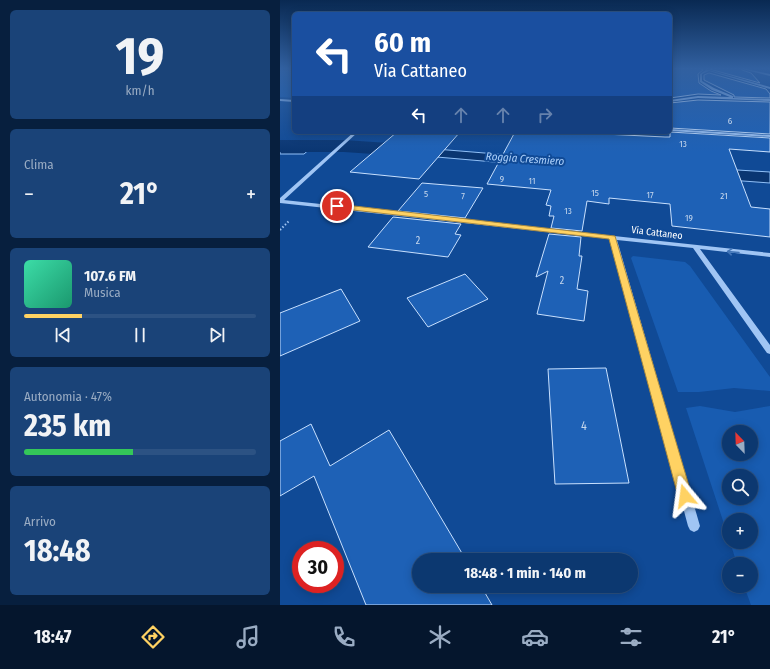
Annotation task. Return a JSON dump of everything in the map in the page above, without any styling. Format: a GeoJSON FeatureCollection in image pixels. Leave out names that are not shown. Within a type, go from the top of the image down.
{"type":"FeatureCollection","features":[{"type":"Feature","properties":{"kind":"street"},"geometry":{"type":"LineString","coordinates":[[731,96],[738,99]]}},
{"type":"Feature","properties":{"kind":"street"},"geometry":{"type":"LineString","coordinates":[[672,101],[698,97],[770,100]]}},
{"type":"Feature","properties":{"kind":"street"},"geometry":{"type":"LineString","coordinates":[[280,100],[292,101]]}},
{"type":"Feature","properties":{"kind":"street"},"geometry":{"type":"LineString","coordinates":[[672,130],[770,136]]}},
{"type":"Feature","properties":{"kind":"street"},"geometry":{"type":"LineString","coordinates":[[280,201],[354,134]]}},
{"type":"Feature","properties":{"kind":"street","name":"Via Cattaneo"},"geometry":{"type":"LineString","coordinates":[[280,201],[613,237],[770,256]]}},
{"type":"Feature","properties":{"kind":"street"},"geometry":{"type":"LineString","coordinates":[[613,237],[694,526]]}},
{"type":"Feature","properties":{"kind":"street"},"geometry":{"type":"LineString","coordinates":[[696,248],[770,351]]}},
{"type":"Feature","properties":{"kind":"shaded area"},"geometry":{"type":"Polygon","coordinates":[[[292,96],[292,98],[280,97],[292,96]]]}},
{"type":"Feature","properties":{"kind":"shaded area"},"geometry":{"type":"Polygon","coordinates":[[[633,256],[685,262],[690,266],[770,377],[770,391],[734,388],[699,392],[678,392],[631,258],[633,256]]]}},
{"type":"Feature","properties":{"kind":"shaded area"},"geometry":{"type":"Polygon","coordinates":[[[700,406],[735,412],[770,406],[770,605],[751,605],[747,593],[758,593],[758,557],[735,557],[732,549],[758,549],[758,513],[722,513],[722,518],[686,408],[700,406]]]}},
{"type":"Feature","properties":{"kind":"water"},"geometry":{"type":"Polygon","coordinates":[[[280,142],[318,142],[304,154],[280,154],[280,142]]]}},
{"type":"Feature","properties":{"kind":"water","name":"Roggia Cresmiero"},"geometry":{"type":"Polygon","coordinates":[[[362,143],[558,159],[770,172],[770,183],[552,167],[356,150],[362,143]]]}},
{"type":"Feature","properties":{"kind":"building"},"geometry":{"type":"Polygon","coordinates":[[[770,96],[770,98],[734,97],[770,96]]]}},
{"type":"Feature","properties":{"kind":"building"},"geometry":{"type":"Polygon","coordinates":[[[698,100],[770,102],[770,134],[672,128],[672,103],[698,100]]]}},
{"type":"Feature","properties":{"kind":"building"},"geometry":{"type":"Polygon","coordinates":[[[672,132],[770,138],[770,152],[729,149],[751,207],[770,209],[770,237],[672,226],[670,204],[609,198],[609,204],[587,201],[582,231],[551,228],[554,216],[549,216],[551,206],[546,205],[551,190],[487,184],[514,134],[606,134],[670,137],[672,132]]]}},
{"type":"Feature","properties":{"kind":"building"},"geometry":{"type":"Polygon","coordinates":[[[395,134],[458,134],[419,179],[350,172],[395,134]]]}},
{"type":"Feature","properties":{"kind":"building"},"geometry":{"type":"Polygon","coordinates":[[[422,183],[483,188],[465,218],[398,211],[422,183]]]}},
{"type":"Feature","properties":{"kind":"building"},"geometry":{"type":"Polygon","coordinates":[[[393,217],[461,224],[455,234],[461,235],[448,257],[368,247],[393,217]]]}},
{"type":"Feature","properties":{"kind":"building"},"geometry":{"type":"Polygon","coordinates":[[[549,234],[581,237],[579,256],[582,256],[577,289],[588,291],[584,321],[537,314],[548,271],[536,277],[549,234]]]}},
{"type":"Feature","properties":{"kind":"building"},"geometry":{"type":"Polygon","coordinates":[[[465,274],[488,299],[428,327],[407,298],[465,274]]]}},
{"type":"Feature","properties":{"kind":"building"},"geometry":{"type":"Polygon","coordinates":[[[341,289],[360,321],[280,356],[280,313],[341,289]]]}},
{"type":"Feature","properties":{"kind":"building"},"geometry":{"type":"Polygon","coordinates":[[[606,368],[629,483],[555,484],[548,369],[606,368]]]}},
{"type":"Feature","properties":{"kind":"building"},"geometry":{"type":"Polygon","coordinates":[[[311,424],[330,466],[389,430],[462,553],[412,553],[412,593],[485,593],[492,605],[366,605],[344,550],[344,541],[340,541],[314,476],[280,496],[280,441],[311,424]]]}},
{"type":"Feature","properties":{"kind":"waterway","name":"Roggia Cresmiero"},"geometry":{"type":"LineString","coordinates":[[280,146],[344,146],[403,150]]}},
{"type":"Feature","properties":{"kind":"route"},"geometry":{"type":"LineString","coordinates":[[337,206],[613,237],[685,496]]}}]}
